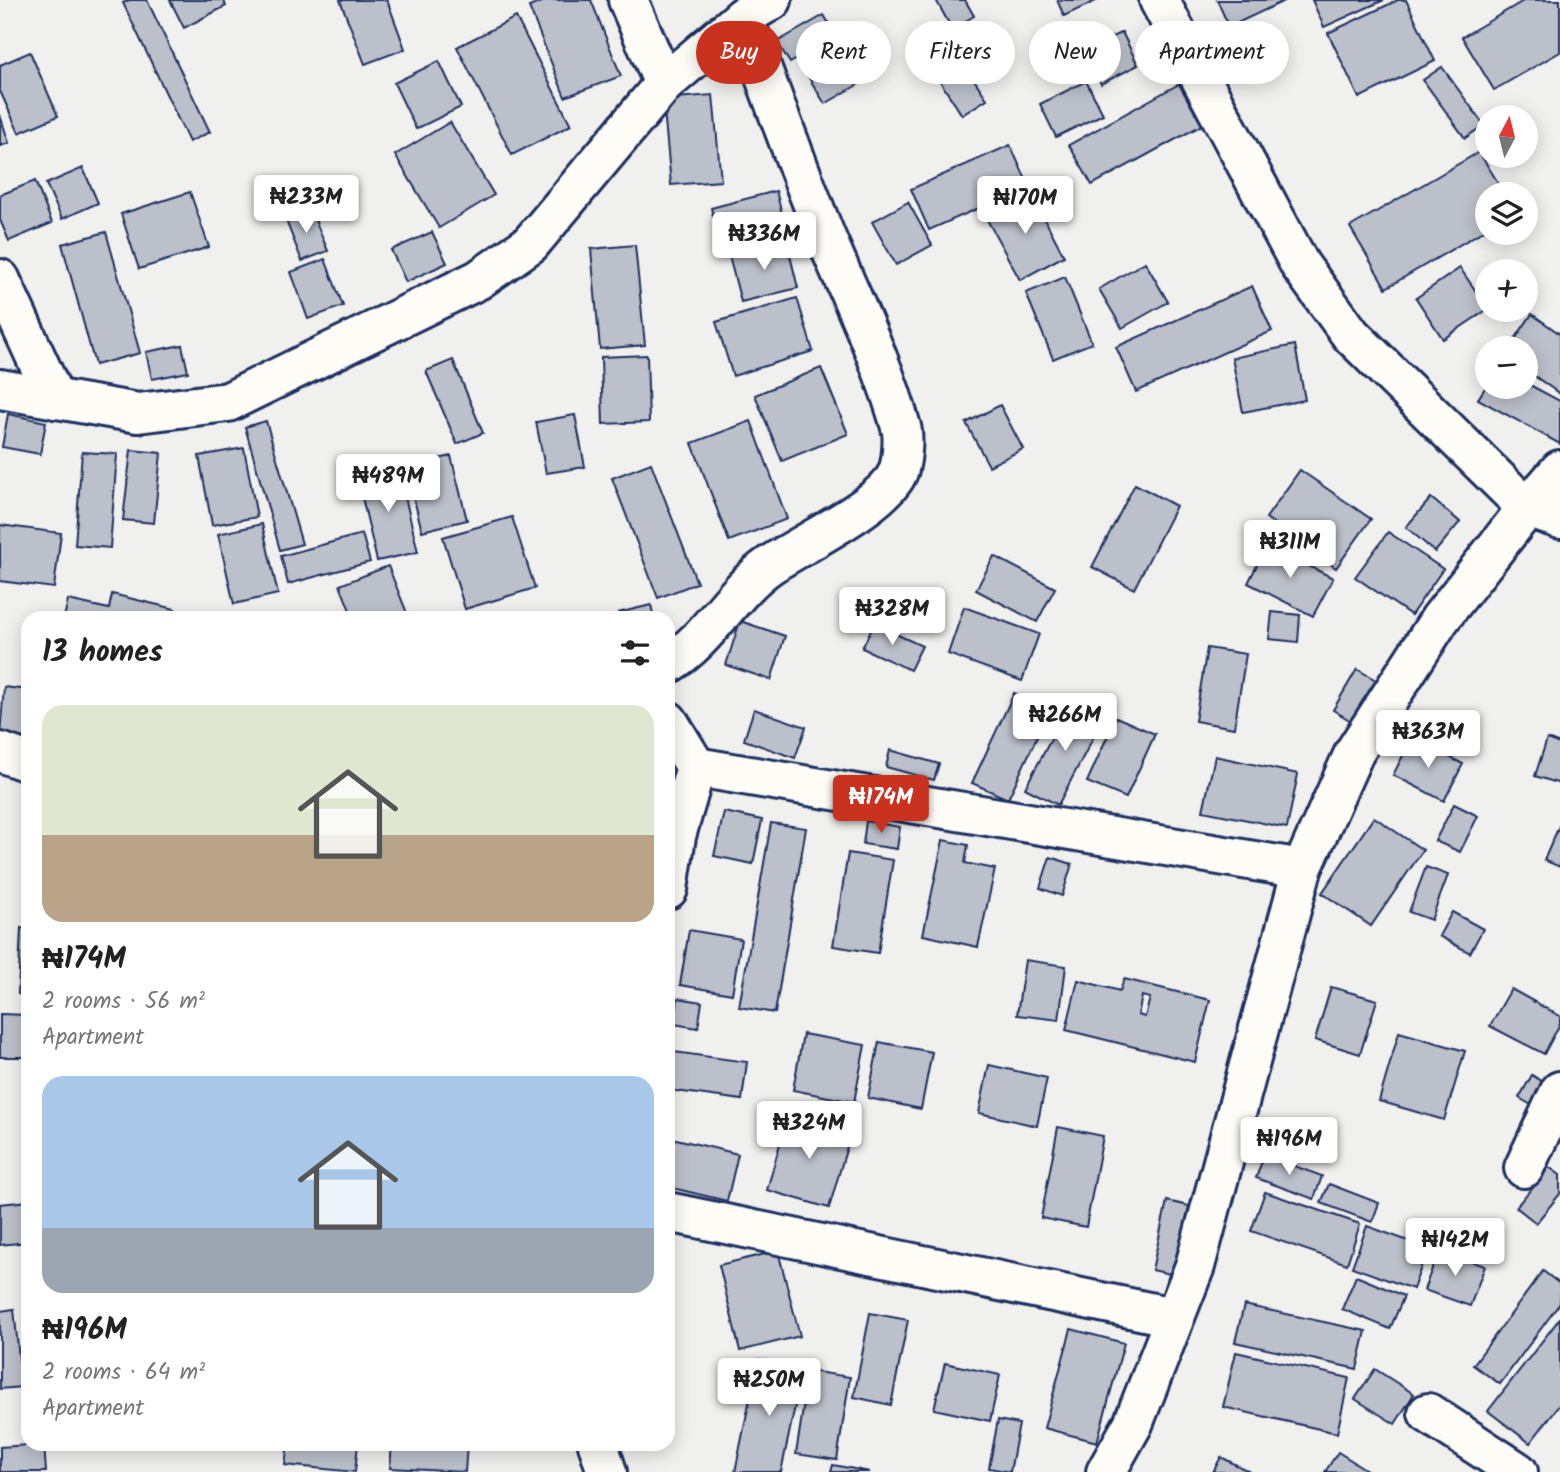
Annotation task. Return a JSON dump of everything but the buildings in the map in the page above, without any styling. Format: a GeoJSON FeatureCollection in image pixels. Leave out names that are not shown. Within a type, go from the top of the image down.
{"type":"FeatureCollection","features":[{"type":"Feature","properties":{"kind":"street"},"geometry":{"type":"LineString","coordinates":[[628,0],[664,84]]}},
{"type":"Feature","properties":{"kind":"street"},"geometry":{"type":"LineString","coordinates":[[1159,0],[1307,275],[1351,335],[1543,514]]}},
{"type":"Feature","properties":{"kind":"street"},"geometry":{"type":"LineString","coordinates":[[0,389],[138,412],[228,402],[478,280],[530,244],[664,84],[757,9],[814,208],[890,393],[902,430],[899,470],[880,497],[768,567],[738,592],[712,627],[675,660]]}},
{"type":"Feature","properties":{"kind":"street"},"geometry":{"type":"LineString","coordinates":[[0,279],[55,399]]}},
{"type":"Feature","properties":{"kind":"street"},"geometry":{"type":"LineString","coordinates":[[1105,1472],[1133,1423],[1195,1266],[1302,869],[1354,753],[1440,619],[1543,514],[1560,470]]}},
{"type":"Feature","properties":{"kind":"street"},"geometry":{"type":"LineString","coordinates":[[675,732],[696,767],[675,843]]}},
{"type":"Feature","properties":{"kind":"street"},"geometry":{"type":"LineString","coordinates":[[0,752],[21,760]]}},
{"type":"Feature","properties":{"kind":"street"},"geometry":{"type":"LineString","coordinates":[[696,767],[1302,869]]}},
{"type":"Feature","properties":{"kind":"street"},"geometry":{"type":"LineString","coordinates":[[1524,1168],[1560,1091]]}},
{"type":"Feature","properties":{"kind":"street"},"geometry":{"type":"LineString","coordinates":[[675,1213],[1173,1317]]}},
{"type":"Feature","properties":{"kind":"street"},"geometry":{"type":"LineString","coordinates":[[1428,1413],[1518,1472]]}},
{"type":"Feature","properties":{"kind":"street"},"geometry":{"type":"LineString","coordinates":[[600,1451],[607,1472]]}}]}
